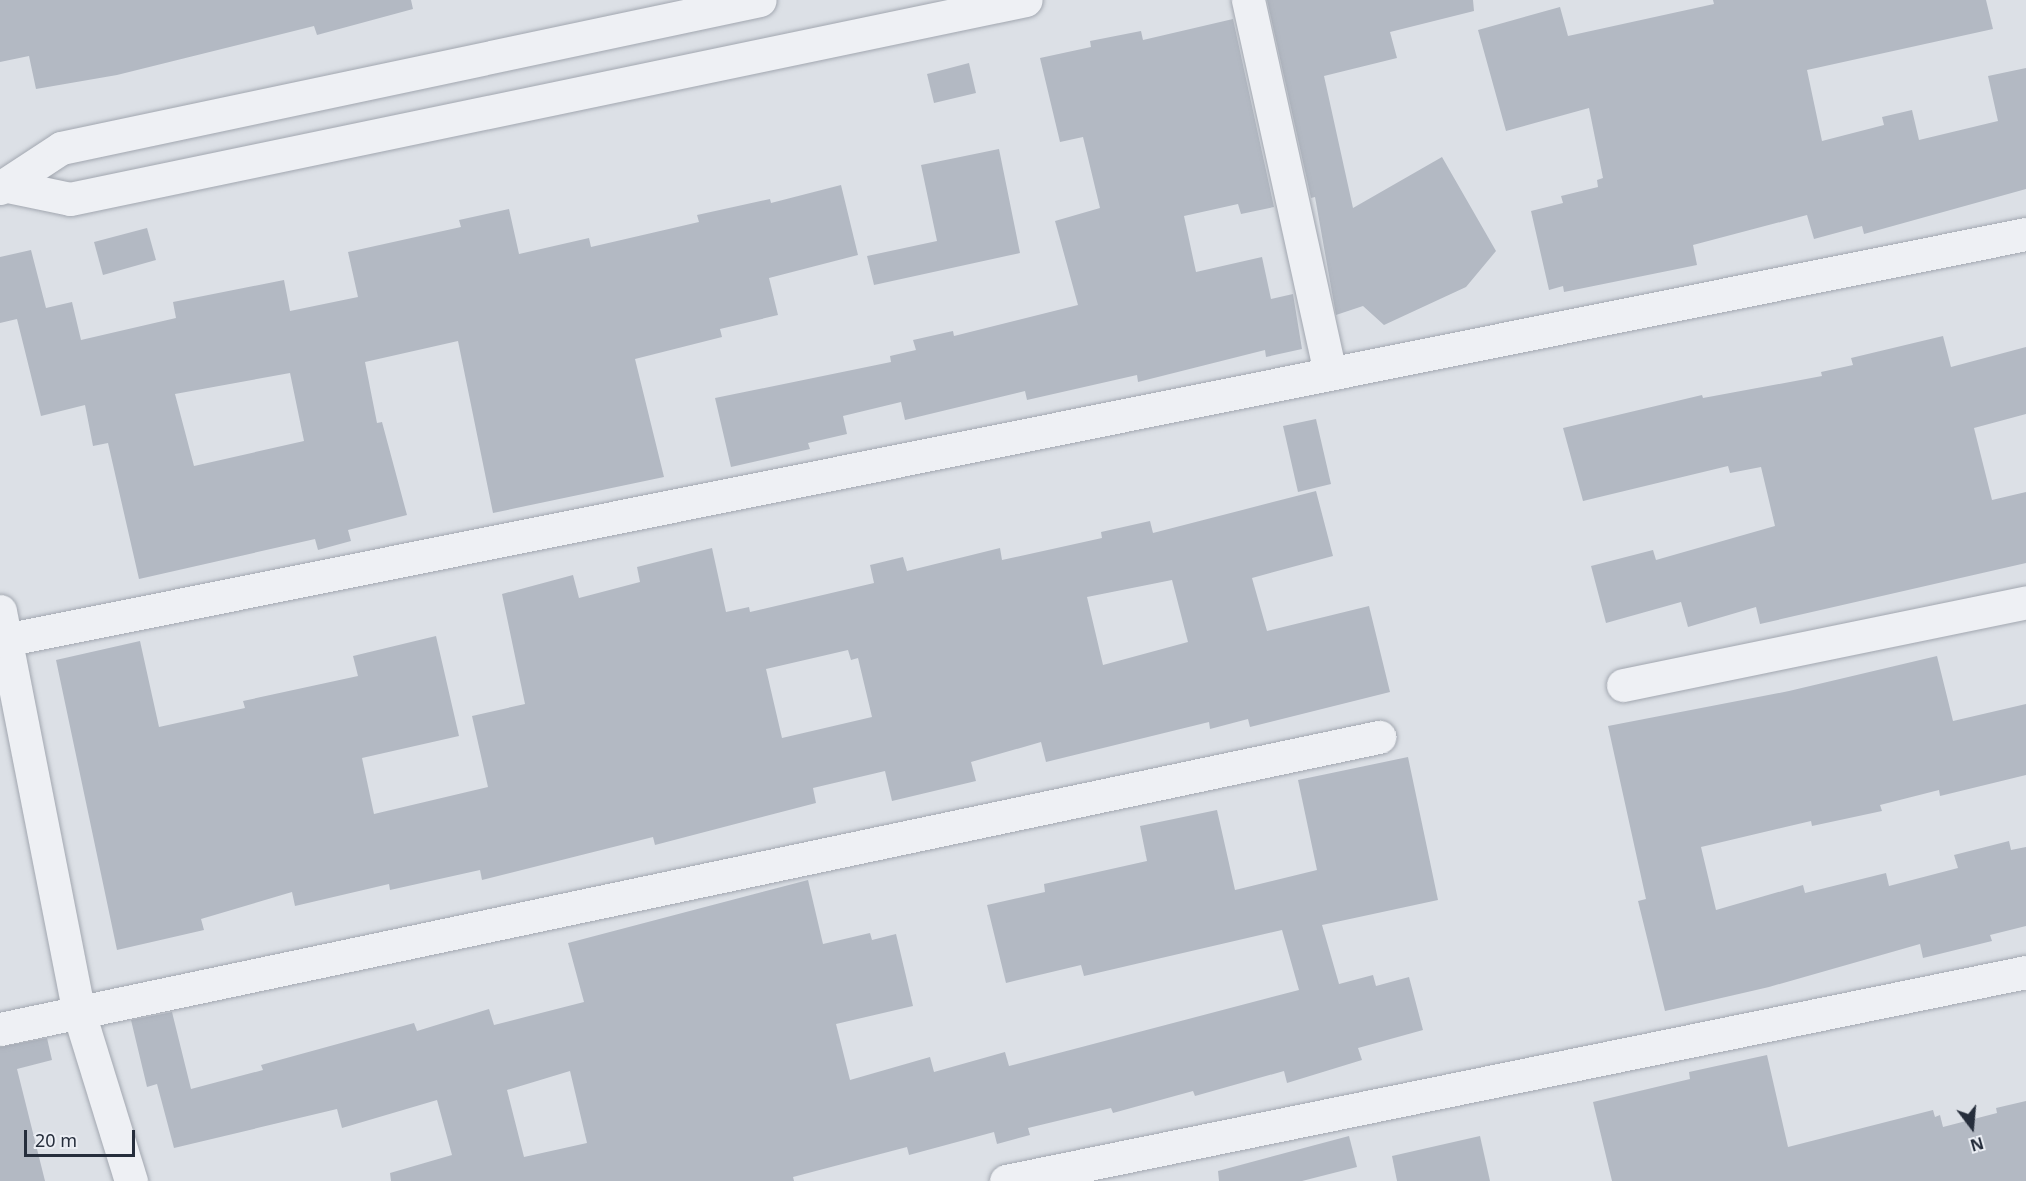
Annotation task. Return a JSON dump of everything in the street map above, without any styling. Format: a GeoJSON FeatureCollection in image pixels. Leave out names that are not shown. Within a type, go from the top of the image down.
{"type":"FeatureCollection","features":[{"type":"Feature","properties":{"kind":"street"},"geometry":{"type":"LineString","coordinates":[[4,187],[61,148],[760,0]]}},
{"type":"Feature","properties":{"kind":"street"},"geometry":{"type":"LineString","coordinates":[[1248,0],[1330,373]]}},
{"type":"Feature","properties":{"kind":"street"},"geometry":{"type":"LineString","coordinates":[[4,187],[70,199],[1019,1]]}},
{"type":"Feature","properties":{"kind":"street"},"geometry":{"type":"LineString","coordinates":[[131,1181],[79,1013],[2,630],[1330,373],[2026,234]]}},
{"type":"Feature","properties":{"kind":"street"},"geometry":{"type":"LineString","coordinates":[[1623,685],[2026,602]]}},
{"type":"Feature","properties":{"kind":"street"},"geometry":{"type":"LineString","coordinates":[[0,1029],[1379,736]]}},
{"type":"Feature","properties":{"kind":"street"},"geometry":{"type":"LineString","coordinates":[[1006,1181],[2026,972]]}},
{"type":"Feature","properties":{"kind":"building"},"geometry":{"type":"Polygon","coordinates":[[[0,0],[411,0],[413,9],[317,35],[314,26],[117,75],[36,89],[29,56],[0,62],[0,0]]]}},
{"type":"Feature","properties":{"kind":"building"},"geometry":{"type":"Polygon","coordinates":[[[1267,0],[1473,0],[1474,11],[1390,32],[1397,58],[1324,76],[1353,208],[1442,157],[1496,251],[1466,287],[1384,325],[1363,306],[1336,315],[1315,197],[1311,198],[1267,0]]]}},
{"type":"Feature","properties":{"kind":"building"},"geometry":{"type":"Polygon","coordinates":[[[1713,0],[1986,0],[1993,29],[1807,70],[1822,141],[1884,125],[1882,117],[1912,110],[1919,140],[1998,121],[1988,76],[2026,68],[2026,189],[1864,234],[1862,226],[1814,239],[1807,215],[1693,245],[1697,265],[1564,292],[1563,286],[1549,290],[1531,211],[1563,203],[1561,196],[1598,187],[1597,180],[1603,178],[1589,108],[1506,131],[1478,30],[1560,7],[1568,36],[1714,4],[1713,0]]]}},
{"type":"Feature","properties":{"kind":"building"},"geometry":{"type":"Polygon","coordinates":[[[1233,19],[1274,207],[1241,214],[1238,204],[1184,216],[1196,272],[1262,257],[1271,299],[1293,294],[1302,349],[1266,357],[1265,350],[1138,382],[1137,375],[1027,400],[1025,391],[905,420],[901,402],[843,416],[847,434],[808,443],[810,449],[731,467],[715,398],[891,362],[890,356],[916,350],[913,340],[953,331],[954,336],[1078,305],[1055,221],[1100,208],[1083,137],[1060,142],[1040,58],[1091,47],[1090,41],[1141,31],[1143,40],[1233,19]]]}},
{"type":"Feature","properties":{"kind":"building"},"geometry":{"type":"Polygon","coordinates":[[[969,63],[976,93],[934,103],[927,74],[969,63]]]}},
{"type":"Feature","properties":{"kind":"building"},"geometry":{"type":"Polygon","coordinates":[[[999,149],[1020,253],[874,285],[867,256],[937,241],[921,165],[999,149]]]}},
{"type":"Feature","properties":{"kind":"building"},"geometry":{"type":"Polygon","coordinates":[[[841,185],[858,255],[769,278],[778,315],[720,329],[722,337],[635,359],[664,477],[493,513],[458,341],[365,362],[377,423],[382,422],[407,515],[348,530],[351,541],[318,550],[315,539],[139,579],[108,443],[93,446],[85,405],[41,416],[17,319],[0,323],[0,257],[31,250],[46,308],[72,302],[81,340],[176,318],[173,302],[284,280],[290,311],[358,297],[348,252],[461,227],[459,220],[509,209],[519,254],[589,238],[591,247],[699,222],[697,215],[770,199],[771,203],[841,185]],[[290,373],[175,394],[194,466],[304,441],[290,373]]]}},
{"type":"Feature","properties":{"kind":"building"},"geometry":{"type":"Polygon","coordinates":[[[147,228],[156,260],[103,275],[94,242],[147,228]]]}},
{"type":"Feature","properties":{"kind":"building"},"geometry":{"type":"Polygon","coordinates":[[[1943,336],[1951,367],[2026,347],[2026,414],[1974,428],[1992,500],[2026,492],[2026,563],[1760,624],[1756,607],[1688,627],[1681,602],[1606,623],[1591,566],[1653,550],[1656,560],[1775,526],[1761,467],[1730,473],[1728,466],[1583,501],[1563,428],[1702,395],[1703,398],[1822,376],[1821,372],[1853,365],[1851,358],[1943,336]]]}},
{"type":"Feature","properties":{"kind":"building"},"geometry":{"type":"Polygon","coordinates":[[[1316,419],[1331,484],[1298,492],[1283,426],[1316,419]]]}},
{"type":"Feature","properties":{"kind":"building"},"geometry":{"type":"Polygon","coordinates":[[[1316,491],[1333,556],[1252,578],[1267,631],[1369,606],[1390,692],[1250,727],[1248,719],[1210,729],[1209,722],[1046,762],[1041,742],[971,762],[976,781],[892,801],[885,771],[813,788],[816,803],[655,845],[653,837],[482,880],[480,870],[390,890],[389,884],[295,906],[292,892],[201,919],[204,930],[117,950],[56,660],[140,641],[159,727],[245,708],[243,701],[358,676],[353,656],[436,636],[459,736],[362,758],[374,814],[488,787],[472,716],[525,704],[502,594],[573,575],[579,598],[640,582],[637,567],[712,548],[726,612],[749,607],[750,612],[874,583],[870,565],[903,557],[907,571],[1000,548],[1002,560],[1102,538],[1101,532],[1150,521],[1153,533],[1316,491]],[[1172,580],[1087,597],[1103,665],[1188,642],[1172,580]],[[848,650],[766,669],[782,738],[872,717],[858,658],[851,660],[848,650]]]}},
{"type":"Feature","properties":{"kind":"building"},"geometry":{"type":"Polygon","coordinates":[[[1937,656],[1953,721],[2026,704],[2026,775],[1940,796],[1939,790],[1880,805],[1882,811],[1812,826],[1811,821],[1701,847],[1716,910],[1803,885],[1805,893],[1886,873],[1889,886],[1958,868],[1954,855],[2009,841],[2011,850],[2026,847],[2026,926],[1990,935],[1992,941],[1923,958],[1920,944],[1769,987],[1665,1011],[1638,901],[1646,899],[1608,726],[1789,691],[1937,656]]]}},
{"type":"Feature","properties":{"kind":"building"},"geometry":{"type":"Polygon","coordinates":[[[1408,757],[1438,900],[1322,925],[1339,984],[1373,975],[1376,986],[1409,977],[1423,1030],[1358,1048],[1362,1060],[1287,1083],[1284,1071],[1195,1096],[1193,1091],[1113,1113],[1111,1108],[1028,1128],[1030,1135],[997,1144],[994,1132],[909,1155],[907,1147],[793,1177],[794,1181],[391,1181],[390,1173],[452,1155],[437,1100],[342,1128],[337,1109],[174,1148],[157,1084],[147,1087],[131,1020],[172,1012],[191,1089],[263,1070],[261,1065],[414,1023],[417,1031],[489,1009],[494,1025],[584,1002],[568,943],[808,880],[823,944],[870,933],[872,940],[896,934],[913,1006],[836,1024],[850,1080],[930,1057],[934,1072],[1005,1052],[1009,1066],[1299,990],[1282,930],[1084,976],[1081,965],[1006,983],[987,905],[1045,892],[1044,884],[1147,861],[1140,826],[1217,810],[1235,890],[1317,870],[1298,780],[1408,757]],[[570,1071],[507,1090],[524,1157],[587,1143],[570,1071]]]}},
{"type":"Feature","properties":{"kind":"building"},"geometry":{"type":"Polygon","coordinates":[[[47,1038],[52,1060],[17,1069],[45,1181],[0,1181],[0,1047],[47,1038]]]}},
{"type":"Feature","properties":{"kind":"building"},"geometry":{"type":"Polygon","coordinates":[[[1767,1055],[1788,1147],[1933,1110],[1935,1117],[1940,1115],[1943,1127],[1997,1113],[1996,1108],[2026,1101],[2026,1181],[1612,1181],[1593,1102],[1690,1079],[1689,1072],[1767,1055]]]}},
{"type":"Feature","properties":{"kind":"building"},"geometry":{"type":"Polygon","coordinates":[[[1349,1136],[1357,1167],[1302,1181],[1219,1181],[1218,1171],[1349,1136]]]}},
{"type":"Feature","properties":{"kind":"building"},"geometry":{"type":"Polygon","coordinates":[[[1480,1136],[1490,1181],[1397,1181],[1392,1156],[1480,1136]]]}}]}
